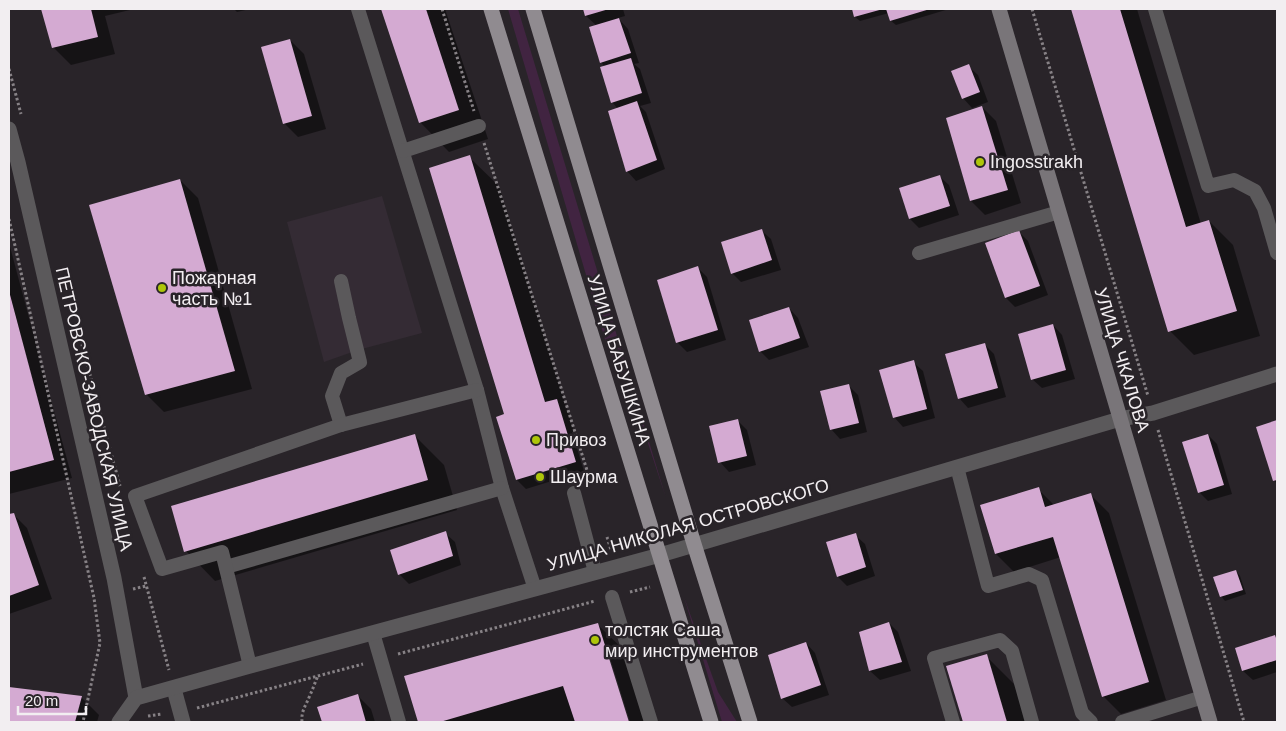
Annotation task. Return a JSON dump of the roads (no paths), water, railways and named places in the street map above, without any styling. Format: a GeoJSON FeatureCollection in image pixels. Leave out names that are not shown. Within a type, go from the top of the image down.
{"type":"FeatureCollection","features":[{"type":"Feature","properties":{"kind":"main road","name":"УЛИЦА БАБУШКИНА"},"geometry":{"type":"LineString","coordinates":[[491,9],[711,722]]}},
{"type":"Feature","properties":{"kind":"main road","name":"УЛИЦА БАБУШКИНА"},"geometry":{"type":"LineString","coordinates":[[533,9],[694,544],[750,722]]}},
{"type":"Feature","properties":{"kind":"main road","name":"УЛИЦА ЧКАЛОВА"},"geometry":{"type":"LineString","coordinates":[[999,9],[1210,722]]}},
{"type":"Feature","properties":{"kind":"street","name":"ПЕТРОВСКО-ЗАВОДСКАЯ УЛИЦА"},"geometry":{"type":"LineString","coordinates":[[9,130],[13,163],[114,578],[136,698]]}},
{"type":"Feature","properties":{"kind":"street","name":"УЛИЦА НИКОЛАЯ ОСТРОВСКОГО"},"geometry":{"type":"LineString","coordinates":[[136,698],[660,555],[1120,419],[1153,413],[1277,374]]}},
{"type":"Feature","properties":{"kind":"street"},"geometry":{"type":"LineString","coordinates":[[174,689],[182,717]]}},
{"type":"Feature","properties":{"kind":"street"},"geometry":{"type":"LineString","coordinates":[[119,722],[136,698]]}},
{"type":"Feature","properties":{"kind":"lane"},"geometry":{"type":"LineString","coordinates":[[358,9],[477,390],[502,488],[535,589]]}},
{"type":"Feature","properties":{"kind":"lane"},"geometry":{"type":"LineString","coordinates":[[1155,9],[1208,186],[1234,180],[1255,191],[1264,208],[1277,253]]}},
{"type":"Feature","properties":{"kind":"lane"},"geometry":{"type":"LineString","coordinates":[[403,151],[479,126]]}},
{"type":"Feature","properties":{"kind":"lane"},"geometry":{"type":"LineString","coordinates":[[919,253],[1059,212]]}},
{"type":"Feature","properties":{"kind":"lane"},"geometry":{"type":"LineString","coordinates":[[341,280],[360,362],[341,373],[332,396],[341,425]]}},
{"type":"Feature","properties":{"kind":"lane"},"geometry":{"type":"LineString","coordinates":[[250,666],[222,552],[162,569],[135,496],[341,425],[477,390]]}},
{"type":"Feature","properties":{"kind":"lane"},"geometry":{"type":"LineString","coordinates":[[957,467],[988,586],[1029,574],[1042,580],[1082,712],[1091,722]]}},
{"type":"Feature","properties":{"kind":"lane"},"geometry":{"type":"LineString","coordinates":[[226,567],[502,488]]}},
{"type":"Feature","properties":{"kind":"lane"},"geometry":{"type":"LineString","coordinates":[[574,493],[595,572]]}},
{"type":"Feature","properties":{"kind":"lane"},"geometry":{"type":"LineString","coordinates":[[612,597],[651,722]]}},
{"type":"Feature","properties":{"kind":"lane"},"geometry":{"type":"LineString","coordinates":[[373,633],[399,722]]}},
{"type":"Feature","properties":{"kind":"lane"},"geometry":{"type":"LineString","coordinates":[[953,722],[934,658],[1000,640],[1012,651],[1032,722]]}},
{"type":"Feature","properties":{"kind":"lane"},"geometry":{"type":"LineString","coordinates":[[1122,722],[1203,696]]}},
{"type":"Feature","properties":{"kind":"place","name":"Ingosstrakh"},"geometry":{"type":"Point","coordinates":[980,162]}},
{"type":"Feature","properties":{"kind":"place","name":"Пожарная часть №1"},"geometry":{"type":"Point","coordinates":[162,288]}},
{"type":"Feature","properties":{"kind":"place","name":"Привоз"},"geometry":{"type":"Point","coordinates":[536,440]}},
{"type":"Feature","properties":{"kind":"place","name":"Шаурма"},"geometry":{"type":"Point","coordinates":[540,477]}},
{"type":"Feature","properties":{"kind":"place","name":"толстяк Саша мир инструментов"},"geometry":{"type":"Point","coordinates":[595,640]}}]}
